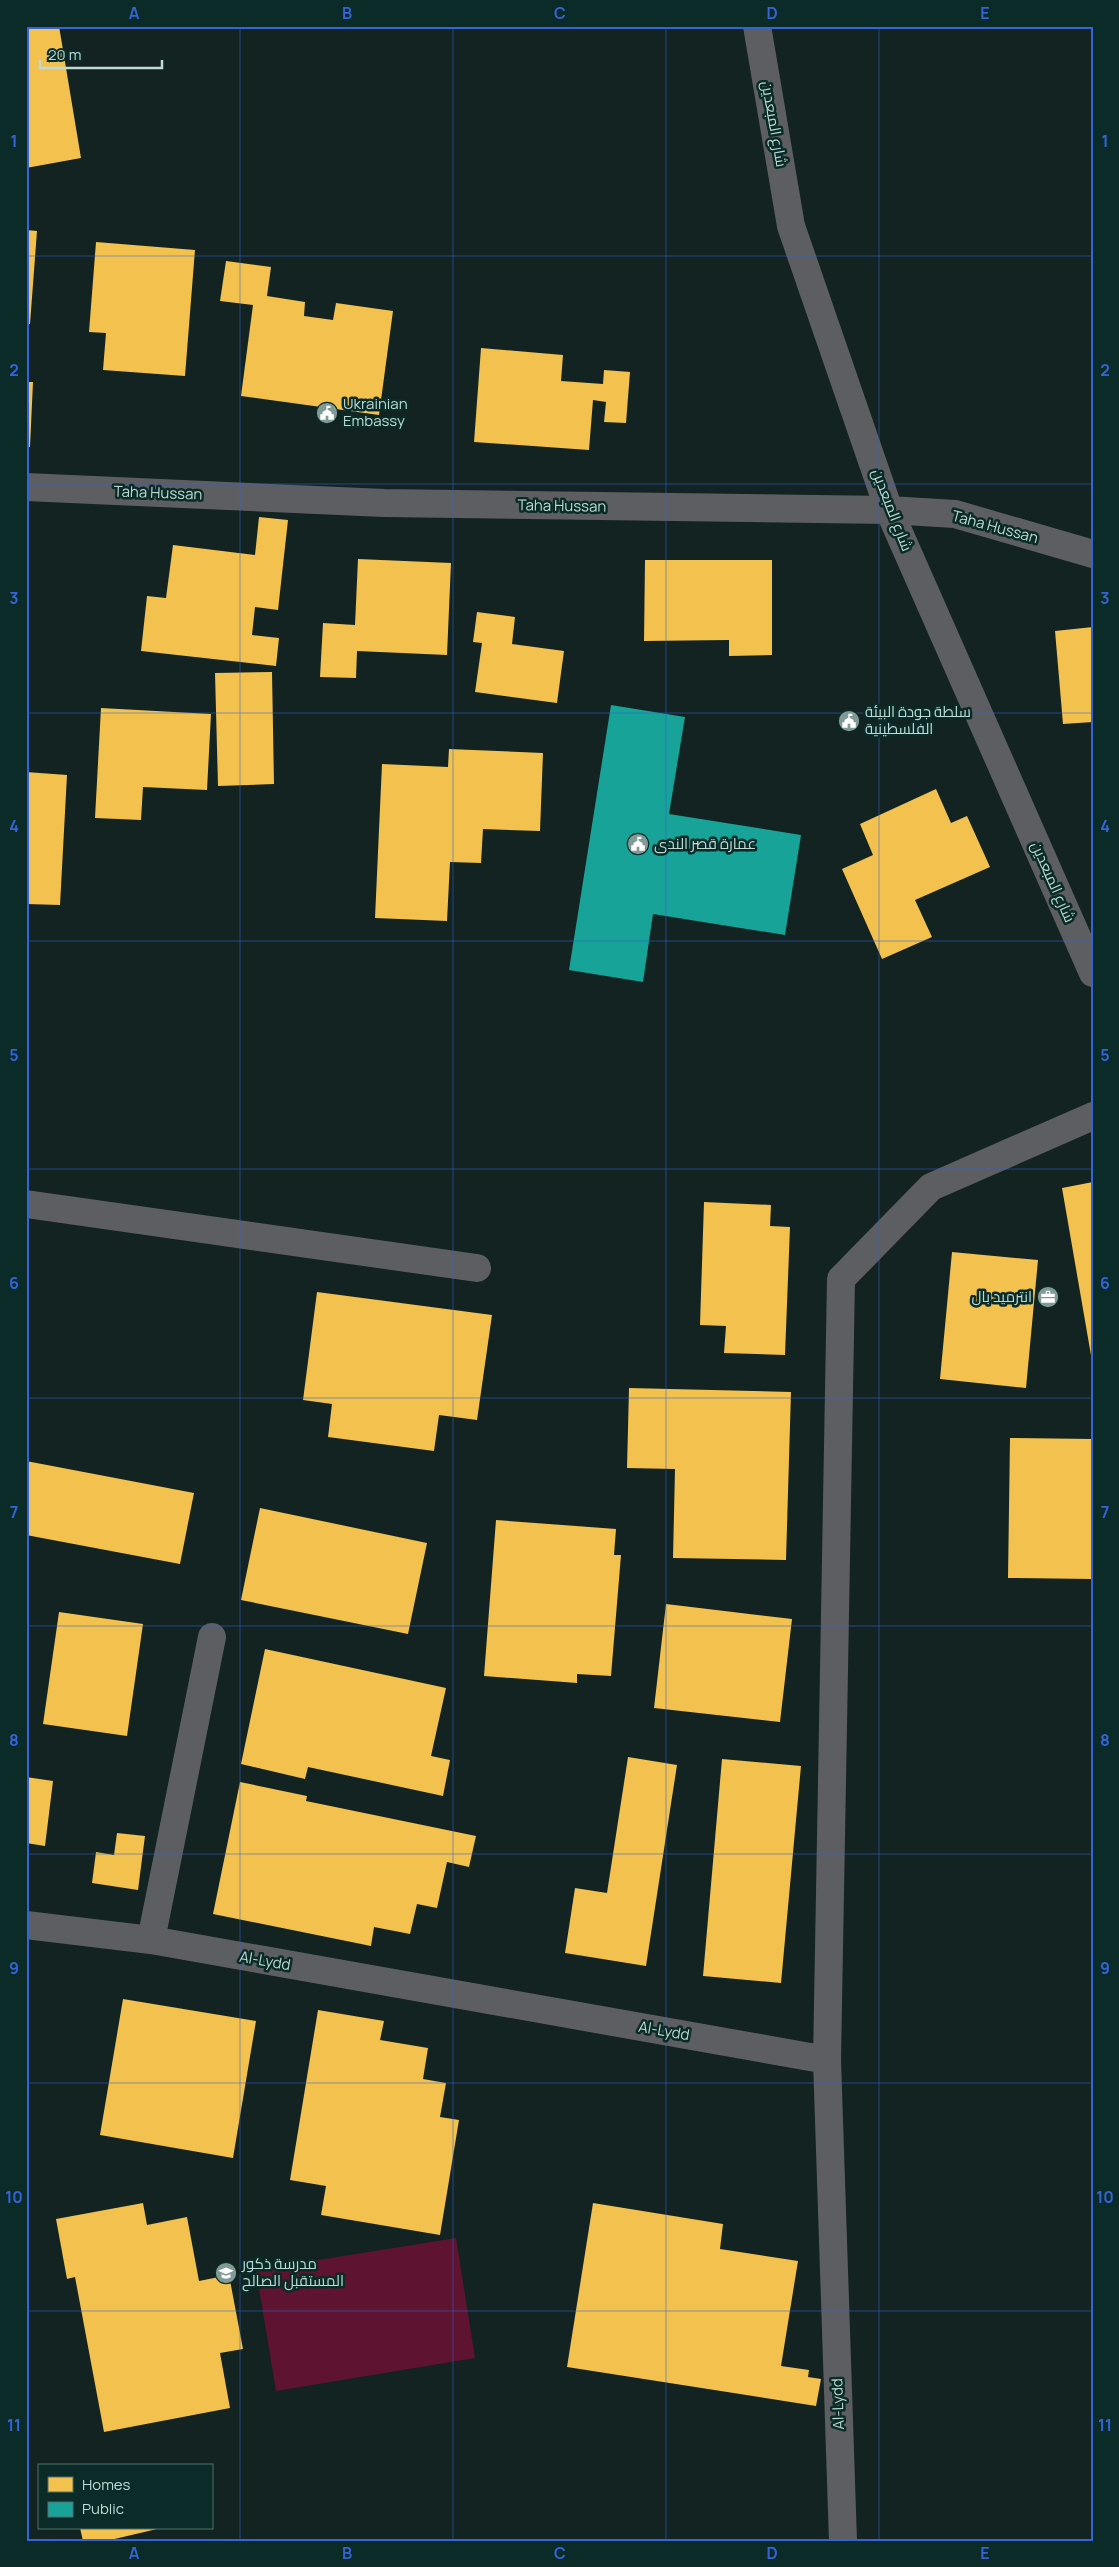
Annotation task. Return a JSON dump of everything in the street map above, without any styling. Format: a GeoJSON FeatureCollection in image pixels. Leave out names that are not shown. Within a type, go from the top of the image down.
{"type":"FeatureCollection","features":[{"type":"Feature","properties":{"kind":"street","name":"شارع المبعدين"},"geometry":{"type":"LineString","coordinates":[[757,26],[791,226],[889,510],[1093,973]]}},
{"type":"Feature","properties":{"kind":"street","name":"Taha Hussan"},"geometry":{"type":"LineString","coordinates":[[26,487],[384,503],[889,510],[955,514],[1093,554]]}},
{"type":"Feature","properties":{"kind":"street"},"geometry":{"type":"LineString","coordinates":[[827,2060],[842,1279],[931,1186],[1093,1116]]}},
{"type":"Feature","properties":{"kind":"street"},"geometry":{"type":"LineString","coordinates":[[26,1204],[477,1268]]}},
{"type":"Feature","properties":{"kind":"street"},"geometry":{"type":"LineString","coordinates":[[151,1940],[212,1637]]}},
{"type":"Feature","properties":{"kind":"street","name":"Al-Lydd"},"geometry":{"type":"LineString","coordinates":[[26,1925],[151,1940],[827,2060],[843,2541]]}},
{"type":"Feature","properties":{"kind":"shaded area"},"geometry":{"type":"Polygon","coordinates":[[[456,2238],[475,2358],[276,2391],[256,2270],[456,2238]]]}},
{"type":"Feature","properties":{"kind":"building: Homes"},"geometry":{"type":"Polygon","coordinates":[[[26,26],[59,26],[81,158],[26,168],[26,26]]]}},
{"type":"Feature","properties":{"kind":"building: Homes"},"geometry":{"type":"Polygon","coordinates":[[[26,230],[37,231],[30,324],[26,324],[26,230]]]}},
{"type":"Feature","properties":{"kind":"building: Homes"},"geometry":{"type":"Polygon","coordinates":[[[96,242],[195,250],[185,376],[103,370],[106,333],[89,332],[96,242]]]}},
{"type":"Feature","properties":{"kind":"building: Homes"},"geometry":{"type":"Polygon","coordinates":[[[226,261],[271,267],[267,296],[305,302],[304,316],[333,320],[336,303],[393,311],[379,415],[241,396],[253,305],[220,301],[226,261]]]}},
{"type":"Feature","properties":{"kind":"building: Homes"},"geometry":{"type":"Polygon","coordinates":[[[481,348],[563,355],[561,381],[603,384],[604,370],[630,372],[626,423],[604,422],[606,402],[593,400],[589,450],[474,442],[481,348]]]}},
{"type":"Feature","properties":{"kind":"building: Homes"},"geometry":{"type":"Polygon","coordinates":[[[26,382],[33,382],[30,447],[26,447],[26,382]]]}},
{"type":"Feature","properties":{"kind":"building: Homes"},"geometry":{"type":"Polygon","coordinates":[[[259,517],[288,520],[278,610],[255,607],[252,635],[279,638],[276,666],[141,651],[147,596],[166,598],[173,545],[255,555],[259,517]]]}},
{"type":"Feature","properties":{"kind":"building: Homes"},"geometry":{"type":"Polygon","coordinates":[[[358,559],[451,563],[447,655],[357,651],[356,678],[320,677],[323,623],[355,625],[358,559]]]}},
{"type":"Feature","properties":{"kind":"building: Homes"},"geometry":{"type":"Polygon","coordinates":[[[645,560],[772,560],[772,655],[729,656],[729,640],[644,641],[645,560]]]}},
{"type":"Feature","properties":{"kind":"building: Homes"},"geometry":{"type":"Polygon","coordinates":[[[477,612],[515,617],[512,644],[564,651],[557,703],[475,692],[482,643],[473,642],[477,612]]]}},
{"type":"Feature","properties":{"kind":"building: Homes"},"geometry":{"type":"Polygon","coordinates":[[[1093,627],[1093,722],[1063,724],[1055,631],[1093,627]]]}},
{"type":"Feature","properties":{"kind":"building: Homes"},"geometry":{"type":"Polygon","coordinates":[[[272,672],[274,784],[218,786],[215,673],[272,672]]]}},
{"type":"Feature","properties":{"kind":"building: Homes"},"geometry":{"type":"Polygon","coordinates":[[[101,708],[211,714],[207,790],[143,787],[141,820],[95,818],[101,708]]]}},
{"type":"Feature","properties":{"kind":"building: Homes"},"geometry":{"type":"Polygon","coordinates":[[[449,749],[543,753],[540,831],[483,829],[481,863],[450,862],[447,921],[375,918],[382,764],[448,767],[449,749]]]}},
{"type":"Feature","properties":{"kind":"building: Homes"},"geometry":{"type":"Polygon","coordinates":[[[26,772],[67,775],[60,905],[26,904],[26,772]]]}},
{"type":"Feature","properties":{"kind":"building: Homes"},"geometry":{"type":"Polygon","coordinates":[[[936,789],[951,823],[967,816],[990,867],[915,900],[932,937],[882,959],[842,869],[873,855],[860,824],[936,789]]]}},
{"type":"Feature","properties":{"kind":"building: Homes"},"geometry":{"type":"Polygon","coordinates":[[[1093,1182],[1093,1361],[1092,1361],[1062,1188],[1093,1182]]]}},
{"type":"Feature","properties":{"kind":"building: Homes"},"geometry":{"type":"Polygon","coordinates":[[[704,1202],[771,1205],[770,1226],[790,1227],[785,1355],[724,1353],[726,1326],[700,1325],[704,1202]]]}},
{"type":"Feature","properties":{"kind":"building: Homes"},"geometry":{"type":"Polygon","coordinates":[[[952,1252],[1038,1260],[1026,1388],[940,1379],[952,1252]]]}},
{"type":"Feature","properties":{"kind":"building: Homes"},"geometry":{"type":"Polygon","coordinates":[[[317,1292],[492,1315],[477,1420],[439,1415],[434,1451],[328,1437],[332,1404],[303,1400],[317,1292]]]}},
{"type":"Feature","properties":{"kind":"building: Homes"},"geometry":{"type":"Polygon","coordinates":[[[629,1388],[791,1392],[786,1560],[673,1558],[675,1469],[627,1468],[629,1388]]]}},
{"type":"Feature","properties":{"kind":"building: Homes"},"geometry":{"type":"Polygon","coordinates":[[[1010,1438],[1092,1439],[1091,1579],[1008,1578],[1010,1438]]]}},
{"type":"Feature","properties":{"kind":"building: Homes"},"geometry":{"type":"Polygon","coordinates":[[[26,1461],[194,1493],[180,1564],[26,1535],[26,1461]]]}},
{"type":"Feature","properties":{"kind":"building: Homes"},"geometry":{"type":"Polygon","coordinates":[[[260,1508],[427,1543],[408,1634],[241,1600],[260,1508]]]}},
{"type":"Feature","properties":{"kind":"building: Homes"},"geometry":{"type":"Polygon","coordinates":[[[496,1520],[616,1529],[614,1555],[621,1555],[611,1676],[577,1674],[577,1683],[484,1676],[496,1520]]]}},
{"type":"Feature","properties":{"kind":"building: Homes"},"geometry":{"type":"Polygon","coordinates":[[[666,1604],[792,1619],[780,1722],[654,1708],[666,1604]]]}},
{"type":"Feature","properties":{"kind":"building: Homes"},"geometry":{"type":"Polygon","coordinates":[[[59,1612],[143,1624],[127,1736],[43,1724],[59,1612]]]}},
{"type":"Feature","properties":{"kind":"building: Homes"},"geometry":{"type":"Polygon","coordinates":[[[265,1649],[446,1688],[431,1756],[450,1760],[443,1796],[308,1767],[305,1779],[241,1764],[265,1649]]]}},
{"type":"Feature","properties":{"kind":"building: Homes"},"geometry":{"type":"Polygon","coordinates":[[[628,1757],[677,1765],[646,1966],[565,1953],[575,1888],[607,1893],[628,1757]]]}},
{"type":"Feature","properties":{"kind":"building: Homes"},"geometry":{"type":"Polygon","coordinates":[[[722,1759],[801,1766],[781,1983],[703,1976],[722,1759]]]}},
{"type":"Feature","properties":{"kind":"building: Homes"},"geometry":{"type":"Polygon","coordinates":[[[26,1777],[53,1781],[45,1846],[26,1843],[26,1777]]]}},
{"type":"Feature","properties":{"kind":"building: Homes"},"geometry":{"type":"Polygon","coordinates":[[[240,1782],[307,1796],[306,1801],[476,1836],[469,1867],[447,1862],[437,1908],[417,1904],[410,1934],[374,1927],[371,1946],[213,1914],[240,1782]]]}},
{"type":"Feature","properties":{"kind":"building: Homes"},"geometry":{"type":"Polygon","coordinates":[[[117,1833],[145,1836],[138,1890],[92,1883],[96,1852],[114,1855],[117,1833]]]}},
{"type":"Feature","properties":{"kind":"building: Homes"},"geometry":{"type":"Polygon","coordinates":[[[123,1999],[256,2021],[233,2158],[100,2135],[123,1999]]]}},
{"type":"Feature","properties":{"kind":"building: Homes"},"geometry":{"type":"Polygon","coordinates":[[[318,2010],[384,2021],[380,2040],[428,2048],[423,2079],[446,2083],[440,2117],[459,2120],[440,2235],[321,2215],[326,2186],[290,2180],[318,2010]]]}},
{"type":"Feature","properties":{"kind":"building: Homes"},"geometry":{"type":"Polygon","coordinates":[[[143,2203],[147,2225],[187,2217],[199,2281],[229,2275],[243,2349],[220,2353],[230,2408],[104,2432],[75,2277],[67,2279],[56,2219],[143,2203]]]}},
{"type":"Feature","properties":{"kind":"building: Homes"},"geometry":{"type":"Polygon","coordinates":[[[593,2203],[723,2224],[720,2249],[798,2261],[781,2366],[809,2370],[808,2377],[821,2379],[816,2406],[567,2367],[593,2203]]]}},
{"type":"Feature","properties":{"kind":"building: Homes"},"geometry":{"type":"Polygon","coordinates":[[[80,2530],[153,2530],[106,2541],[83,2541],[80,2530]]]}},
{"type":"Feature","properties":{"kind":"building: Public"},"geometry":{"type":"Polygon","coordinates":[[[611,705],[685,717],[669,814],[801,835],[785,935],[653,914],[643,982],[569,970],[611,705]]]}},
{"type":"Feature","properties":{"kind":"place","name":"Ukrainian Embassy"},"geometry":{"type":"Point","coordinates":[327,413]}},
{"type":"Feature","properties":{"kind":"place","name":"سلطة جودة البيئة الفلسطينية"},"geometry":{"type":"Point","coordinates":[849,721]}},
{"type":"Feature","properties":{"kind":"place","name":"عمارة قصر الندى"},"geometry":{"type":"Point","coordinates":[638,844]}},
{"type":"Feature","properties":{"kind":"place","name":"انترميد بال"},"geometry":{"type":"Point","coordinates":[1048,1297]}},
{"type":"Feature","properties":{"kind":"place","name":"مدرسة ذكور المستقبل الصالح"},"geometry":{"type":"Point","coordinates":[226,2273]}}]}
